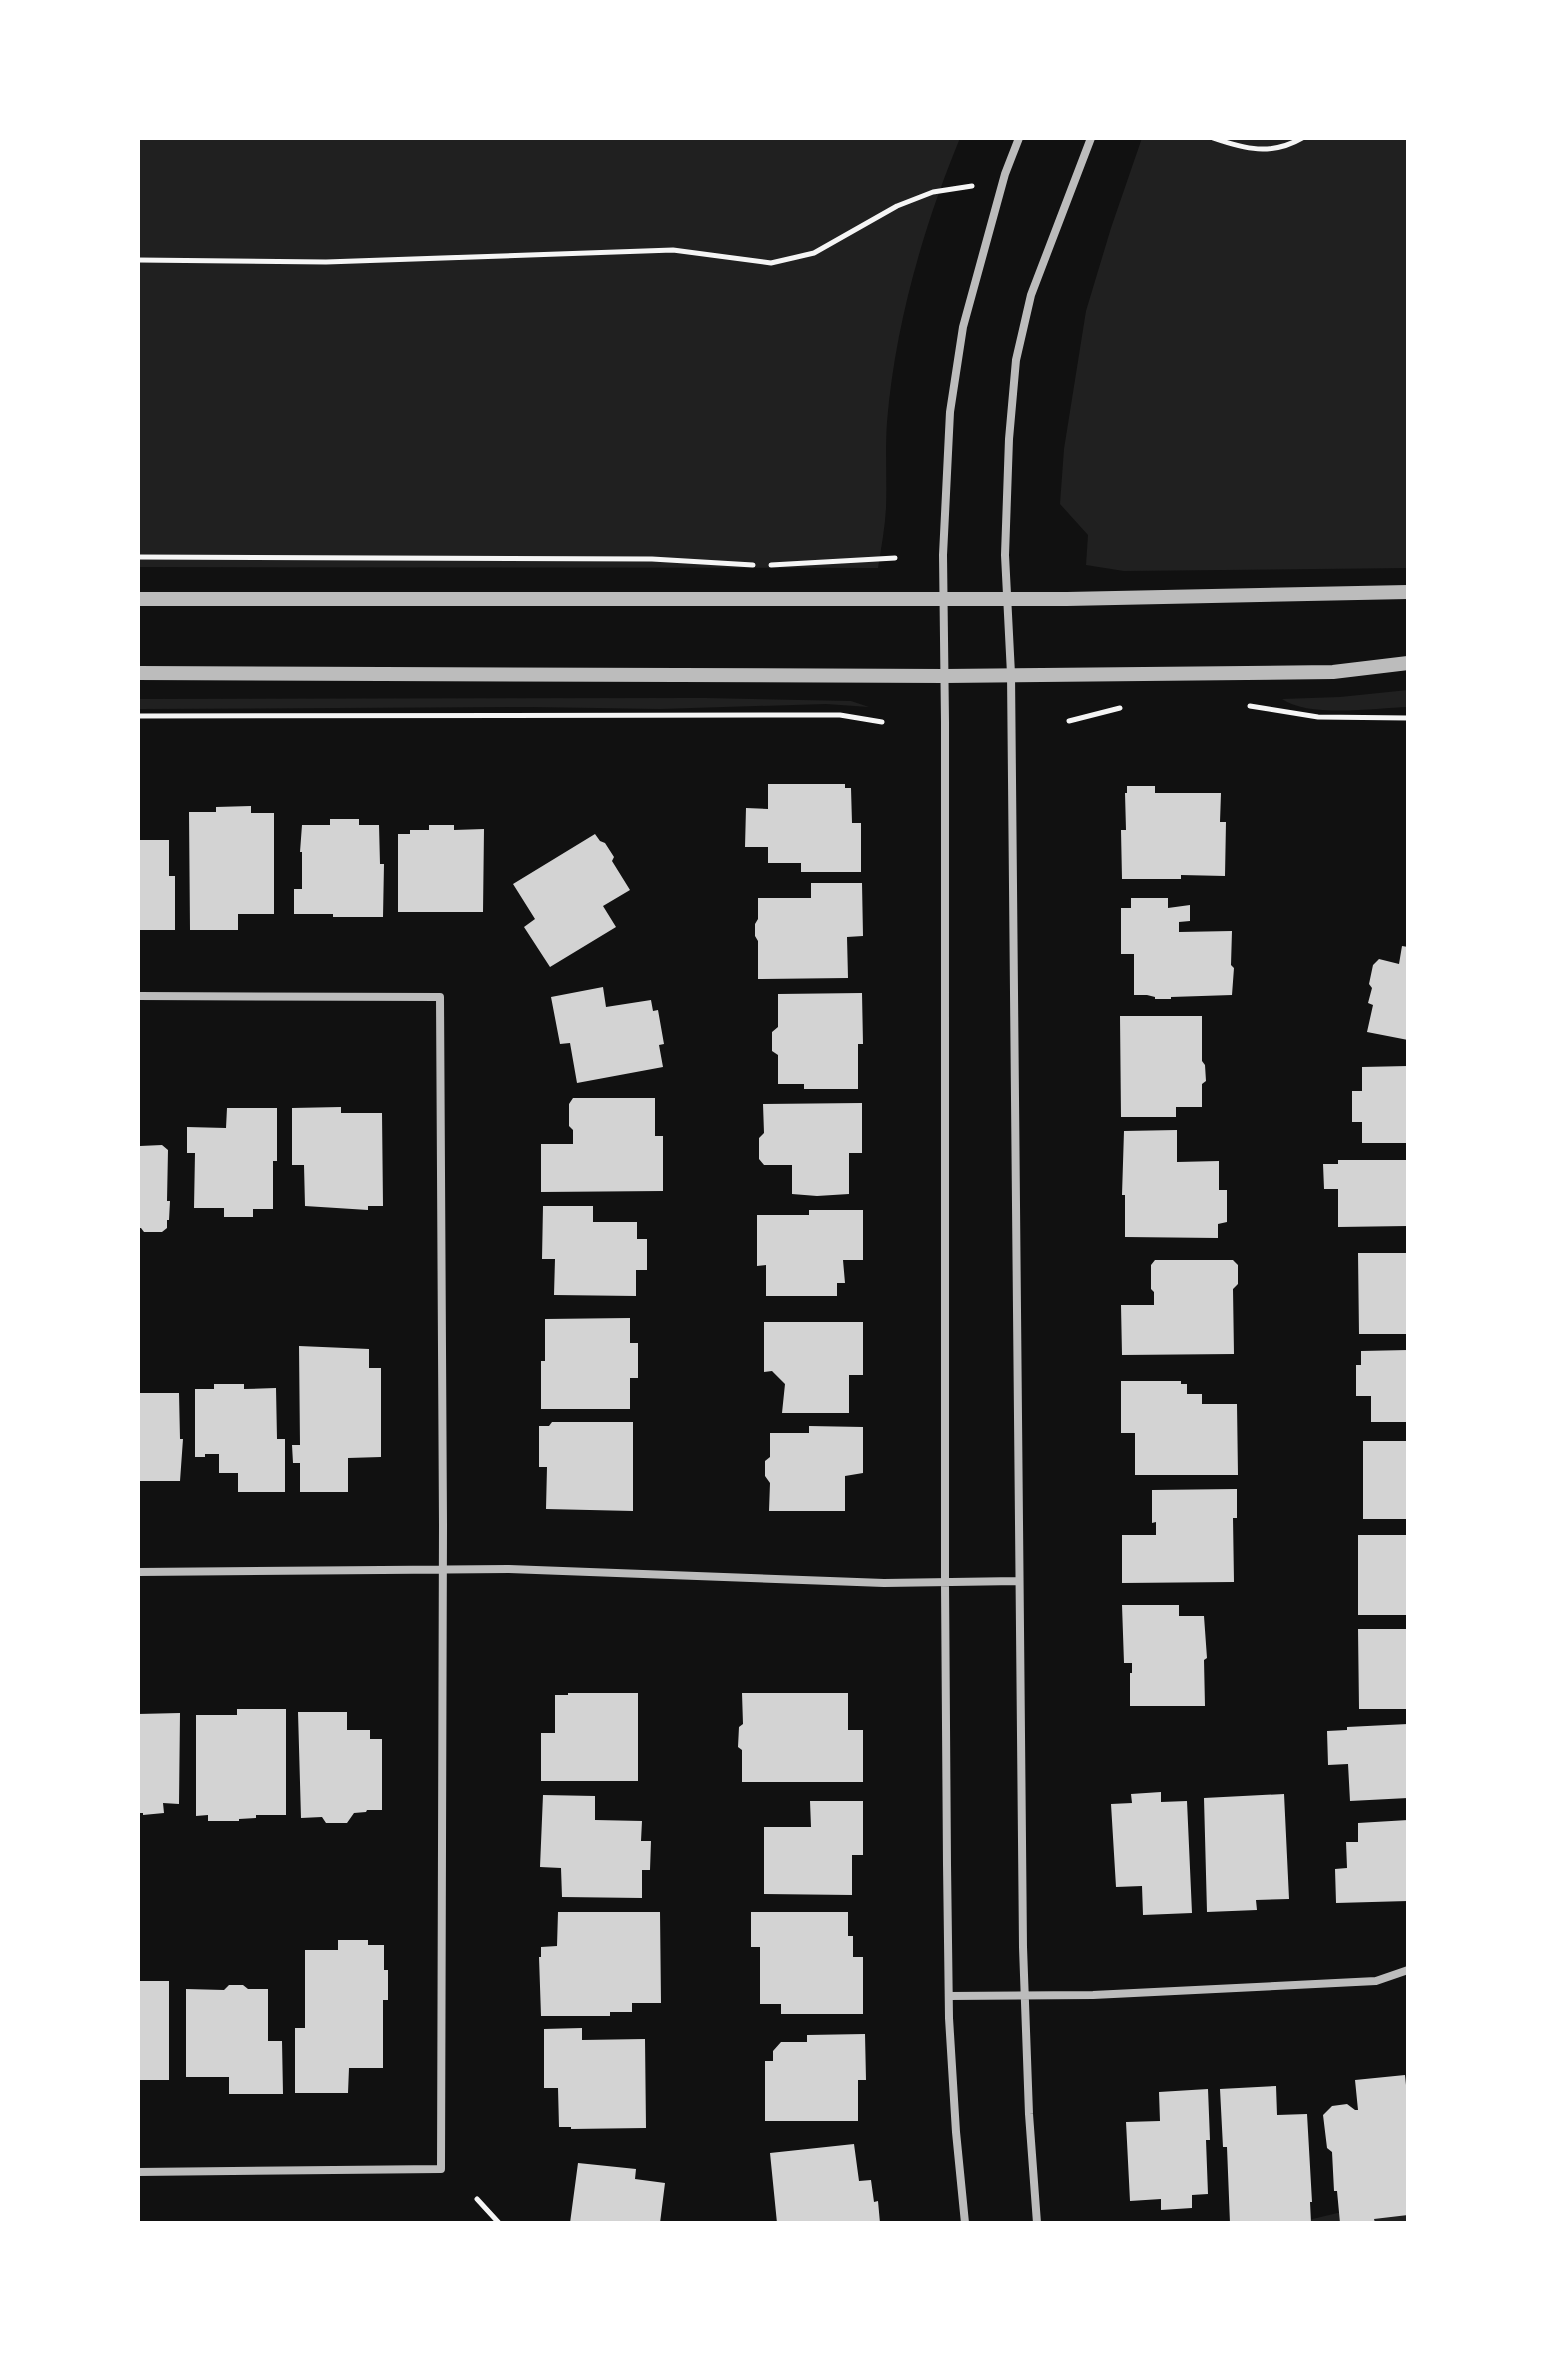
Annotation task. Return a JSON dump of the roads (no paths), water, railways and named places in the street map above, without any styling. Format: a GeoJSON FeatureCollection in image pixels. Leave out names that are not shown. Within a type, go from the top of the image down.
{"type":"FeatureCollection","features":[{"type":"Feature","properties":{"kind":"street"},"geometry":{"type":"LineString","coordinates":[[965,2223],[956,2132],[949,1996],[943,555],[950,412],[963,327],[1005,174],[1019,138]]}},
{"type":"Feature","properties":{"kind":"street"},"geometry":{"type":"LineString","coordinates":[[1037,2223],[1025,1996],[1011,674],[1005,557],[1008,453],[1016,360],[1031,295],[1091,138]]}},
{"type":"Feature","properties":{"kind":"street"},"geometry":{"type":"LineString","coordinates":[[138,599],[1008,599],[1408,592]]}},
{"type":"Feature","properties":{"kind":"street"},"geometry":{"type":"LineString","coordinates":[[138,673],[945,676],[1333,672],[1408,663]]}},
{"type":"Feature","properties":{"kind":"street"},"geometry":{"type":"LineString","coordinates":[[138,996],[440,997],[442,1569],[441,2169],[138,2172]]}},
{"type":"Feature","properties":{"kind":"street"},"geometry":{"type":"LineString","coordinates":[[138,1572],[509,1569],[945,1584],[1019,1581]]}},
{"type":"Feature","properties":{"kind":"street"},"geometry":{"type":"LineString","coordinates":[[949,1996],[1093,1995],[1376,1981],[1408,1970]]}}]}
